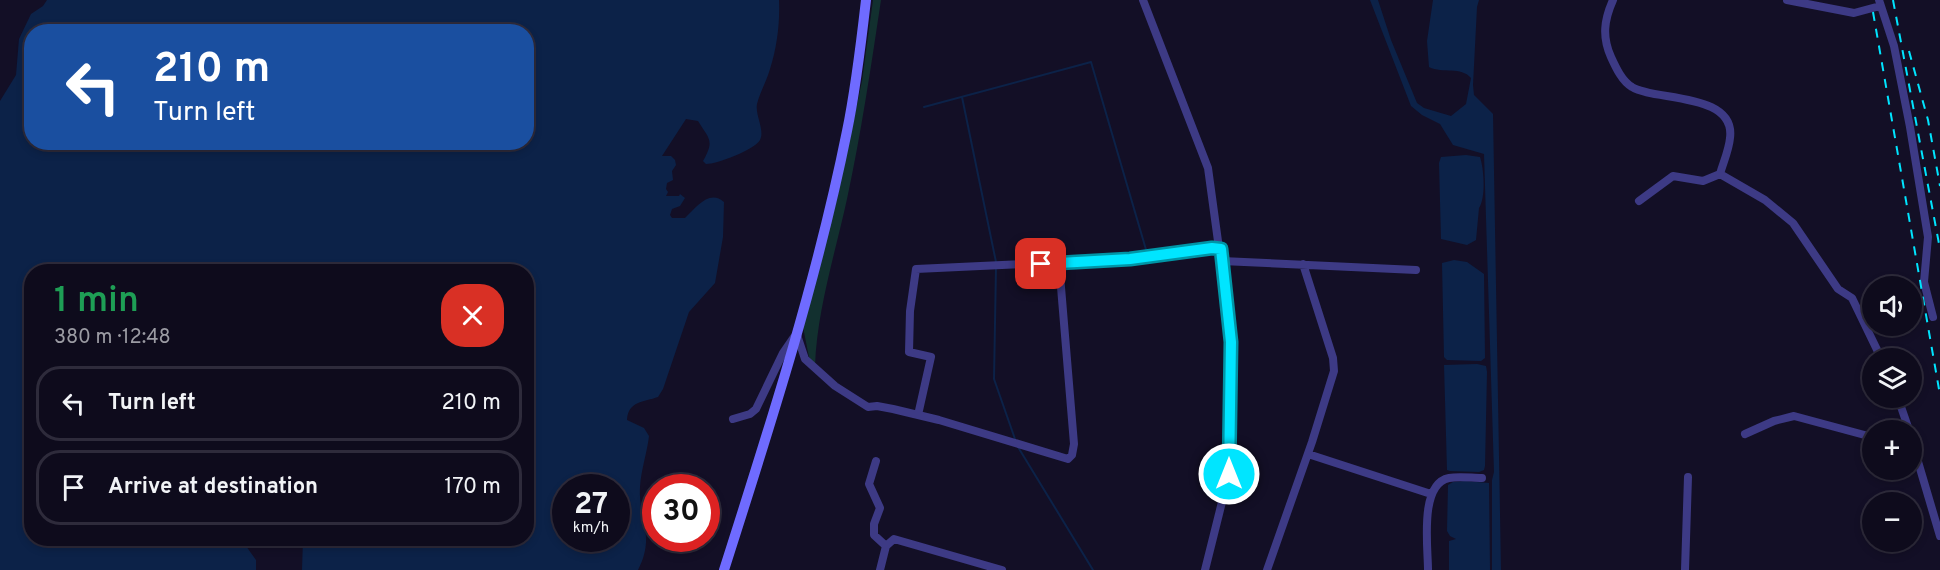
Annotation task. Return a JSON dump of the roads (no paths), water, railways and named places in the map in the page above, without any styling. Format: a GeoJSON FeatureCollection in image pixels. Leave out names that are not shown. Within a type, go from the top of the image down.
{"type":"FeatureCollection","features":[{"type":"Feature","properties":{"kind":"street"},"geometry":{"type":"LineString","coordinates":[[724,570],[796,334],[822,240],[847,130],[857,75],[866,0]]}},
{"type":"Feature","properties":{"kind":"street"},"geometry":{"type":"LineString","coordinates":[[1143,0],[1204,151],[1214,194],[1221,249],[1231,342],[1229,474],[1205,570]]}},
{"type":"Feature","properties":{"kind":"street"},"geometry":{"type":"LineString","coordinates":[[1613,0],[1604,29],[1608,51],[1617,71],[1632,87],[1691,99],[1714,109],[1724,119],[1730,127],[1730,138],[1720,174]]}},
{"type":"Feature","properties":{"kind":"street"},"geometry":{"type":"LineString","coordinates":[[1787,0],[1854,13],[1880,3],[1894,46],[1910,127],[1928,237],[1924,282],[1933,317]]}},
{"type":"Feature","properties":{"kind":"street"},"geometry":{"type":"LineString","coordinates":[[1640,201],[1672,176],[1703,181],[1720,174]]}},
{"type":"Feature","properties":{"kind":"street"},"geometry":{"type":"LineString","coordinates":[[1720,174],[1765,200],[1793,223],[1838,289],[1852,298],[1876,348]]}},
{"type":"Feature","properties":{"kind":"street"},"geometry":{"type":"LineString","coordinates":[[918,416],[931,357],[909,352],[910,311],[916,269],[1130,259],[1205,248],[1221,249]]}},
{"type":"Feature","properties":{"kind":"street"},"geometry":{"type":"LineString","coordinates":[[1222,261],[1416,270]]}},
{"type":"Feature","properties":{"kind":"street"},"geometry":{"type":"LineString","coordinates":[[796,334],[805,360],[835,386],[868,407],[877,406],[918,416],[1064,459],[1071,458],[1074,444],[1059,263]]}},
{"type":"Feature","properties":{"kind":"street"},"geometry":{"type":"LineString","coordinates":[[1267,570],[1308,454],[1334,371],[1333,358],[1303,264]]}},
{"type":"Feature","properties":{"kind":"street"},"geometry":{"type":"LineString","coordinates":[[733,419],[750,414],[756,409],[783,353],[796,334]]}},
{"type":"Feature","properties":{"kind":"street"},"geometry":{"type":"LineString","coordinates":[[1745,434],[1774,421],[1794,416],[1862,434]]}},
{"type":"Feature","properties":{"kind":"street"},"geometry":{"type":"LineString","coordinates":[[1308,454],[1431,494]]}},
{"type":"Feature","properties":{"kind":"street"},"geometry":{"type":"LineString","coordinates":[[876,461],[869,484],[880,508],[874,524],[874,535],[886,546]]}},
{"type":"Feature","properties":{"kind":"street"},"geometry":{"type":"LineString","coordinates":[[1922,475],[1940,536]]}},
{"type":"Feature","properties":{"kind":"street"},"geometry":{"type":"LineString","coordinates":[[1685,570],[1688,477]]}},
{"type":"Feature","properties":{"kind":"street"},"geometry":{"type":"LineString","coordinates":[[1428,570],[1428,514],[1431,494],[1438,483],[1447,478],[1482,478]]}},
{"type":"Feature","properties":{"kind":"street"},"geometry":{"type":"LineString","coordinates":[[879,570],[886,546],[894,539],[1002,570]]}},
{"type":"Feature","properties":{"kind":"water"},"geometry":{"type":"Polygon","coordinates":[[[47,0],[779,0],[774,52],[757,104],[760,140],[751,148],[735,156],[706,164],[703,161],[710,144],[708,136],[698,121],[686,119],[662,156],[671,156],[676,165],[672,171],[673,180],[667,183],[666,196],[679,196],[680,194],[685,198],[680,206],[672,209],[670,215],[672,218],[685,218],[703,201],[718,199],[724,202],[723,237],[715,283],[689,312],[663,389],[658,397],[638,403],[630,409],[628,414],[627,420],[644,428],[649,436],[640,487],[642,552],[645,552],[638,570],[302,570],[303,546],[534,546],[534,264],[24,264],[24,546],[246,546],[256,560],[256,570],[0,570],[0,101],[16,75],[19,39],[24,29],[24,150],[534,150],[534,24],[26,24],[31,14],[43,6],[47,0]]]}},
{"type":"Feature","properties":{"kind":"water"},"geometry":{"type":"Polygon","coordinates":[[[1370,0],[1378,0],[1391,40],[1417,103],[1424,108],[1451,116],[1466,104],[1471,78],[1462,72],[1429,67],[1427,41],[1433,0],[1479,0],[1474,95],[1493,114],[1501,570],[1492,570],[1492,480],[1494,472],[1484,154],[1453,145],[1440,124],[1422,115],[1411,106],[1370,0]]]}},
{"type":"Feature","properties":{"kind":"water"},"geometry":{"type":"Polygon","coordinates":[[[1466,155],[1480,157],[1484,183],[1476,240],[1467,245],[1441,239],[1439,163],[1441,157],[1466,155]]]}},
{"type":"Feature","properties":{"kind":"water"},"geometry":{"type":"Polygon","coordinates":[[[1454,260],[1467,262],[1484,274],[1485,358],[1481,361],[1447,360],[1444,357],[1442,263],[1454,260]]]}},
{"type":"Feature","properties":{"kind":"water"},"geometry":{"type":"Polygon","coordinates":[[[1444,365],[1486,366],[1487,372],[1484,470],[1479,472],[1450,471],[1447,470],[1444,365]]]}},
{"type":"Feature","properties":{"kind":"water"},"geometry":{"type":"Polygon","coordinates":[[[1465,481],[1489,483],[1490,570],[1449,570],[1449,541],[1456,539],[1447,531],[1448,485],[1465,481]]]}},
{"type":"Feature","properties":{"kind":"waterway"},"geometry":{"type":"LineString","coordinates":[[924,107],[1091,62],[1147,253]]}},
{"type":"Feature","properties":{"kind":"waterway"},"geometry":{"type":"LineString","coordinates":[[962,97],[996,262]]}},
{"type":"Feature","properties":{"kind":"waterway"},"geometry":{"type":"LineString","coordinates":[[996,267],[994,379],[1015,439]]}},
{"type":"Feature","properties":{"kind":"waterway"},"geometry":{"type":"LineString","coordinates":[[1018,447],[1093,570]]}},
{"type":"Feature","properties":{"kind":"railway"},"geometry":{"type":"LineString","coordinates":[[1893,0],[1940,249]]}},
{"type":"Feature","properties":{"kind":"railway"},"geometry":{"type":"LineString","coordinates":[[1873,12],[1940,395]]}},
{"type":"Feature","properties":{"kind":"railway"},"geometry":{"type":"LineString","coordinates":[[1909,51],[1928,120],[1940,186]]}}]}
